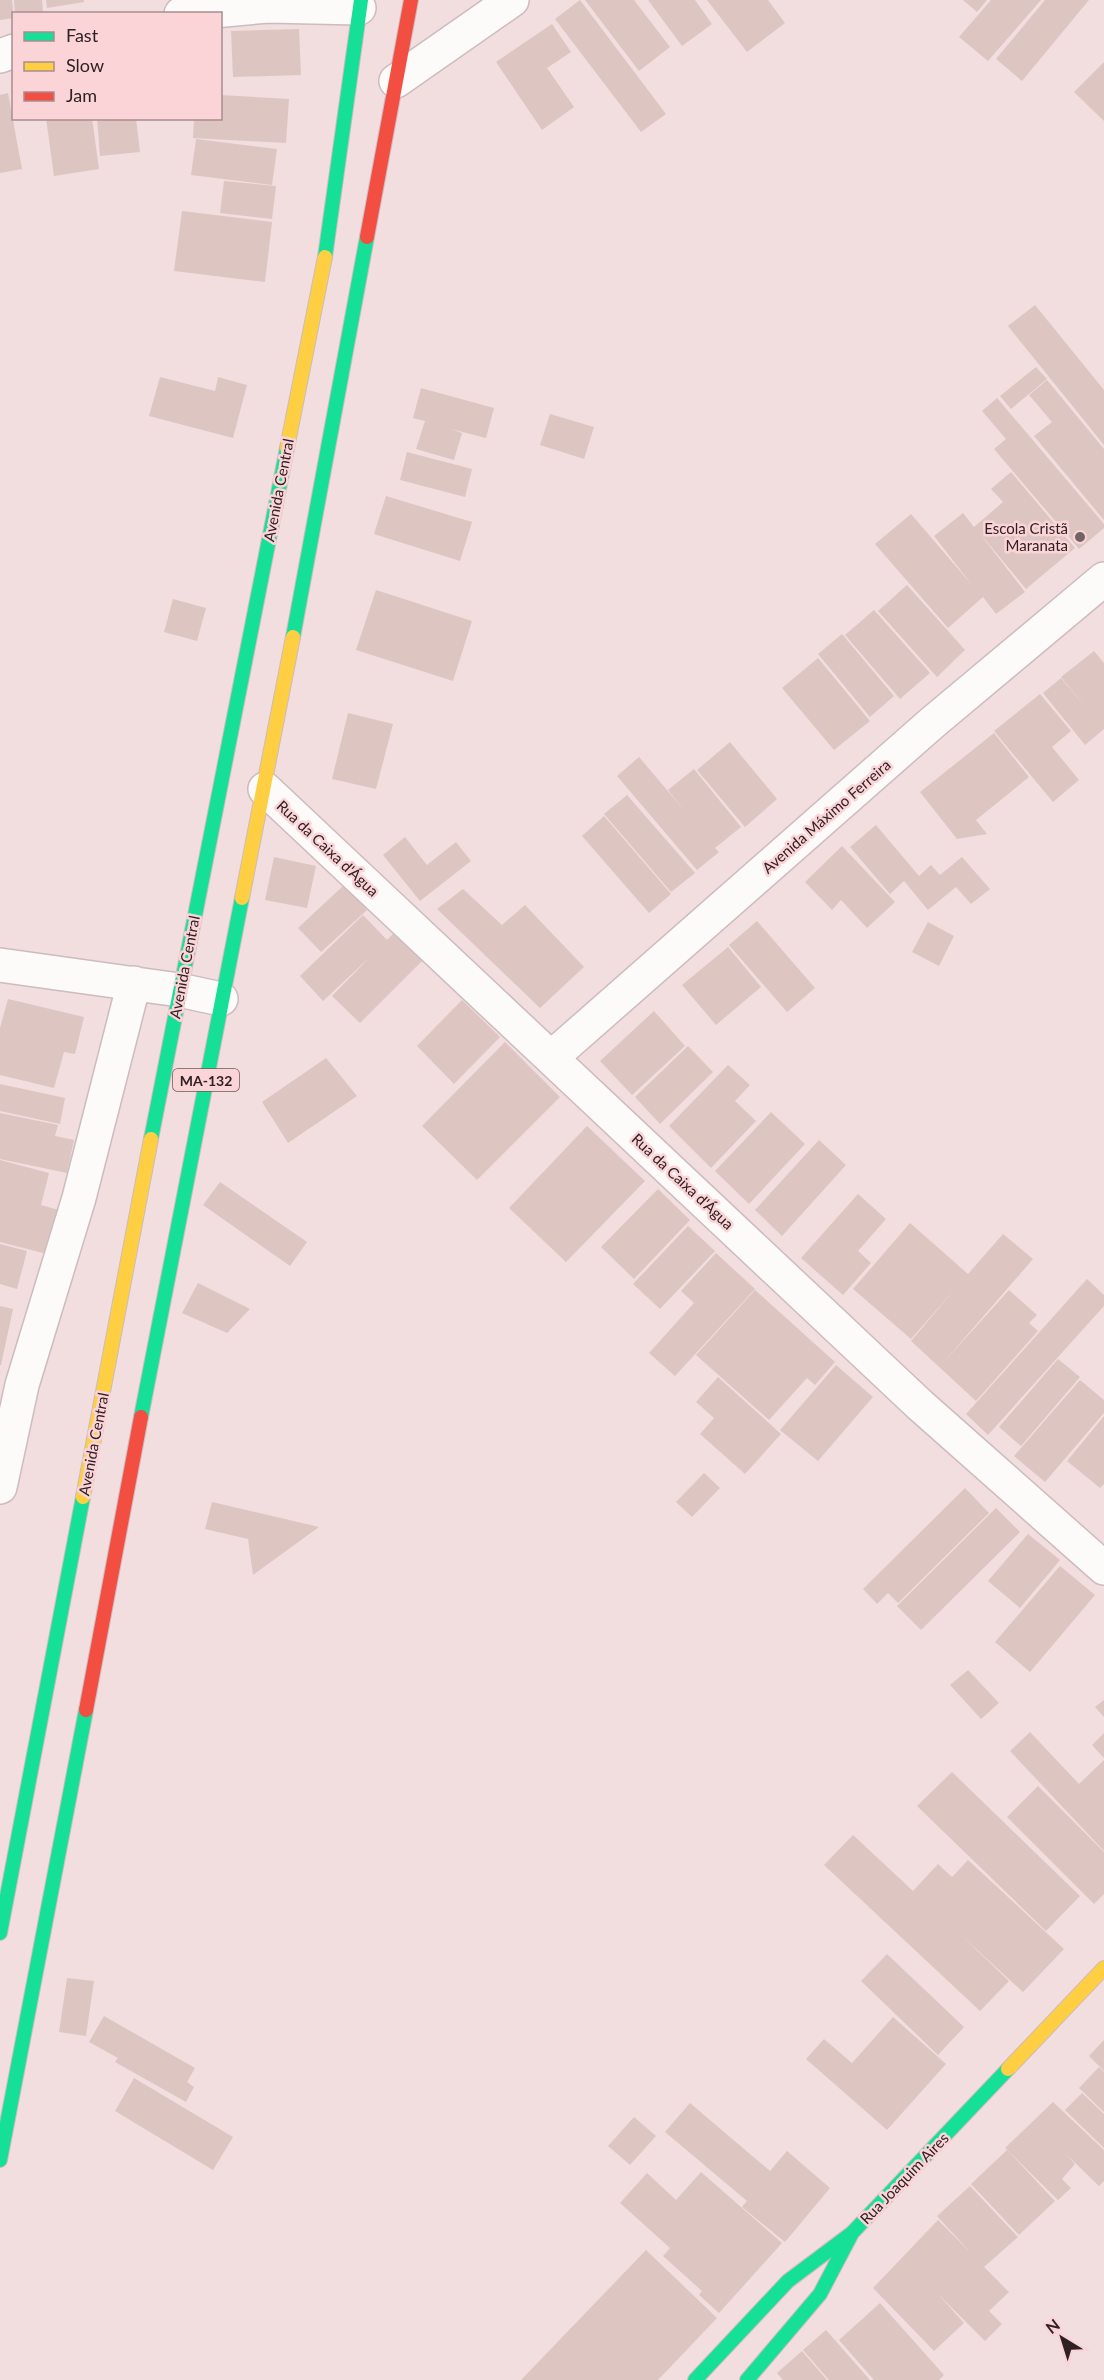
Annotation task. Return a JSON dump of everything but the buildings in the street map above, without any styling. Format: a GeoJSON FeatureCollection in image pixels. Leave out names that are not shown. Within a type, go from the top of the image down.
{"type":"FeatureCollection","features":[{"type":"Feature","properties":{"kind":"main road","name":"MA-132"},"geometry":{"type":"LineString","coordinates":[[0,2160],[221,999],[265,789],[411,0]]}},
{"type":"Feature","properties":{"kind":"main road","name":"Avenida Central"},"geometry":{"type":"LineString","coordinates":[[0,1933],[179,990],[330,230],[360,4]]}},
{"type":"Feature","properties":{"kind":"main road","name":"Rua Joaquim Aires"},"geometry":{"type":"LineString","coordinates":[[695,2380],[788,2281],[852,2233],[1104,1968]]}},
{"type":"Feature","properties":{"kind":"main road"},"geometry":{"type":"LineString","coordinates":[[747,2380],[820,2294],[852,2233]]}},
{"type":"Feature","properties":{"kind":"street"},"geometry":{"type":"LineString","coordinates":[[396,81],[512,0]]}},
{"type":"Feature","properties":{"kind":"street"},"geometry":{"type":"LineString","coordinates":[[203,12],[268,6],[360,4]]}},
{"type":"Feature","properties":{"kind":"street","name":"Avenida Máximo Ferreira"},"geometry":{"type":"LineString","coordinates":[[552,1057],[932,723],[1104,579]]}},
{"type":"Feature","properties":{"kind":"street","name":"Rua da Caixa d'Água"},"geometry":{"type":"LineString","coordinates":[[265,789],[920,1405],[1104,1568]]}},
{"type":"Feature","properties":{"kind":"street"},"geometry":{"type":"LineString","coordinates":[[0,965],[134,983],[221,999]]}},
{"type":"Feature","properties":{"kind":"street"},"geometry":{"type":"LineString","coordinates":[[0,1487],[22,1385],[79,1198],[134,983]]}},
{"type":"Feature","properties":{"kind":"traffic: fast"},"geometry":{"type":"LineString","coordinates":[[325,257],[361,0]]}},
{"type":"Feature","properties":{"kind":"traffic: fast"},"geometry":{"type":"LineString","coordinates":[[293,637],[367,237]]}},
{"type":"Feature","properties":{"kind":"traffic: fast"},"geometry":{"type":"LineString","coordinates":[[151,1139],[287,448]]}},
{"type":"Feature","properties":{"kind":"traffic: fast"},"geometry":{"type":"LineString","coordinates":[[141,1417],[242,898]]}},
{"type":"Feature","properties":{"kind":"traffic: fast"},"geometry":{"type":"LineString","coordinates":[[0,1933],[83,1497]]}},
{"type":"Feature","properties":{"kind":"traffic: fast"},"geometry":{"type":"LineString","coordinates":[[0,2160],[86,1710]]}},
{"type":"Feature","properties":{"kind":"traffic: fast"},"geometry":{"type":"LineString","coordinates":[[695,2380],[788,2281],[852,2233],[1008,2069]]}},
{"type":"Feature","properties":{"kind":"traffic: fast"},"geometry":{"type":"LineString","coordinates":[[747,2380],[820,2294],[851,2235]]}},
{"type":"Feature","properties":{"kind":"traffic: slow"},"geometry":{"type":"LineString","coordinates":[[287,448],[325,257]]}},
{"type":"Feature","properties":{"kind":"traffic: slow"},"geometry":{"type":"LineString","coordinates":[[242,898],[293,637]]}},
{"type":"Feature","properties":{"kind":"traffic: slow"},"geometry":{"type":"LineString","coordinates":[[83,1497],[151,1139]]}},
{"type":"Feature","properties":{"kind":"traffic: slow"},"geometry":{"type":"LineString","coordinates":[[1008,2069],[1104,1968]]}},
{"type":"Feature","properties":{"kind":"traffic: jam"},"geometry":{"type":"LineString","coordinates":[[367,237],[411,0]]}},
{"type":"Feature","properties":{"kind":"traffic: jam"},"geometry":{"type":"LineString","coordinates":[[86,1710],[141,1417]]}},
{"type":"Feature","properties":{"kind":"place","name":"Escola Cristã Maranata"},"geometry":{"type":"Point","coordinates":[1080,537]}}]}
